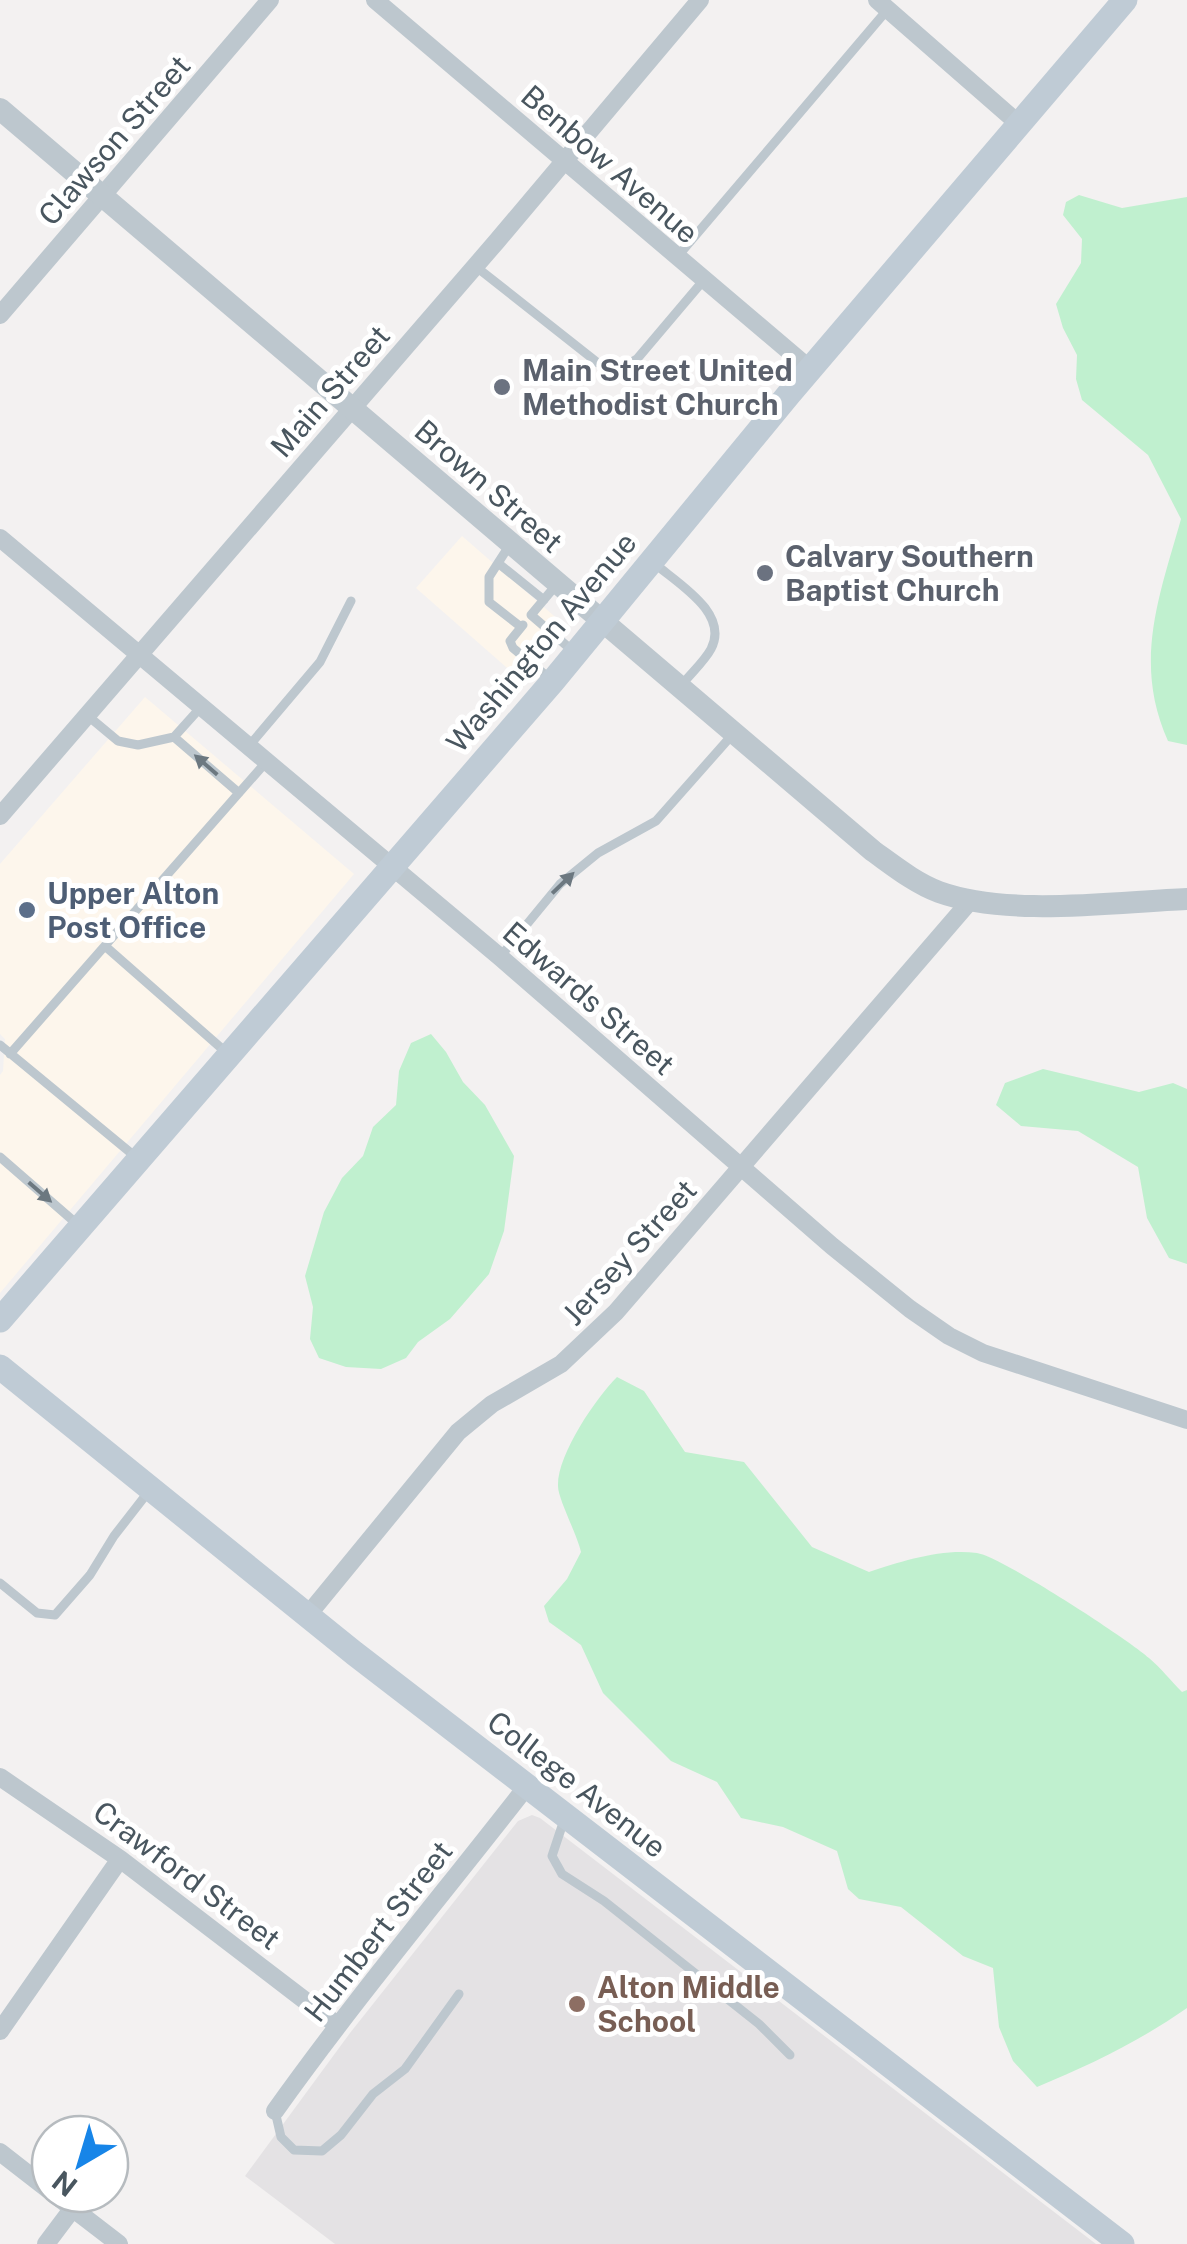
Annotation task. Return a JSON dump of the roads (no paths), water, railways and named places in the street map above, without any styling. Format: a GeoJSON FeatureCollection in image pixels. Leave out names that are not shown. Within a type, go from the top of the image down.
{"type":"FeatureCollection","features":[{"type":"Feature","properties":{"kind":"main road","name":"Washington Avenue"},"geometry":{"type":"LineString","coordinates":[[0,1320],[553,681],[810,370],[1125,0]]}},
{"type":"Feature","properties":{"kind":"main road","name":"College Avenue"},"geometry":{"type":"LineString","coordinates":[[0,1367],[307,1616],[565,1818],[1122,2244]]}},
{"type":"Feature","properties":{"kind":"street","name":"Clawson Street"},"geometry":{"type":"LineString","coordinates":[[0,315],[270,0]]}},
{"type":"Feature","properties":{"kind":"street","name":"Benbow Avenue"},"geometry":{"type":"LineString","coordinates":[[375,0],[810,370]]}},
{"type":"Feature","properties":{"kind":"street","name":"Main Street"},"geometry":{"type":"LineString","coordinates":[[0,816],[476,266],[700,0]]}},
{"type":"Feature","properties":{"kind":"street"},"geometry":{"type":"LineString","coordinates":[[883,4],[1019,124]]}},
{"type":"Feature","properties":{"kind":"street","name":"Brown Street"},"geometry":{"type":"LineString","coordinates":[[0,109],[352,408],[550,592],[602,623],[911,878],[936,891],[971,900],[1073,906],[1187,899]]}},
{"type":"Feature","properties":{"kind":"street","name":"Edwards Street"},"geometry":{"type":"LineString","coordinates":[[0,538],[500,957],[846,1257],[948,1336],[997,1358],[1187,1420]]}},
{"type":"Feature","properties":{"kind":"street","name":"Jersey Street"},"geometry":{"type":"LineString","coordinates":[[307,1616],[458,1432],[492,1404],[562,1364],[584,1345],[971,900]]}},
{"type":"Feature","properties":{"kind":"street","name":"Crawford Street"},"geometry":{"type":"LineString","coordinates":[[0,1777],[120,1859],[337,2025]]}},
{"type":"Feature","properties":{"kind":"street","name":"Humbert Street"},"geometry":{"type":"LineString","coordinates":[[274,2111],[526,1786]]}},
{"type":"Feature","properties":{"kind":"street"},"geometry":{"type":"LineString","coordinates":[[0,2032],[120,1859]]}},
{"type":"Feature","properties":{"kind":"street"},"geometry":{"type":"LineString","coordinates":[[0,2152],[30,2175]]}},
{"type":"Feature","properties":{"kind":"street"},"geometry":{"type":"LineString","coordinates":[[46,2244],[68,2214]]}},
{"type":"Feature","properties":{"kind":"street"},"geometry":{"type":"LineString","coordinates":[[81,2214],[119,2244]]}},
{"type":"Feature","properties":{"kind":"lane"},"geometry":{"type":"LineString","coordinates":[[677,258],[883,4]]}},
{"type":"Feature","properties":{"kind":"lane"},"geometry":{"type":"LineString","coordinates":[[476,266],[598,363],[620,369],[637,359],[703,281]]}},
{"type":"Feature","properties":{"kind":"lane"},"geometry":{"type":"LineString","coordinates":[[504,553],[489,577],[489,602],[521,627]]}},
{"type":"Feature","properties":{"kind":"lane"},"geometry":{"type":"LineString","coordinates":[[652,562],[705,606],[714,622],[710,651],[679,688]]}},
{"type":"Feature","properties":{"kind":"lane"},"geometry":{"type":"LineString","coordinates":[[550,592],[510,641],[512,648],[553,681]]}},
{"type":"Feature","properties":{"kind":"lane"},"geometry":{"type":"LineString","coordinates":[[249,746],[320,662],[352,601]]}},
{"type":"Feature","properties":{"kind":"lane"},"geometry":{"type":"LineString","coordinates":[[530,615],[576,654]]}},
{"type":"Feature","properties":{"kind":"lane"},"geometry":{"type":"LineString","coordinates":[[88,716],[118,741],[138,745],[174,737],[202,706]]}},
{"type":"Feature","properties":{"kind":"lane"},"geometry":{"type":"LineString","coordinates":[[500,957],[560,884],[598,853],[656,820],[733,734]]}},
{"type":"Feature","properties":{"kind":"lane"},"geometry":{"type":"LineString","coordinates":[[174,737],[239,793]]}},
{"type":"Feature","properties":{"kind":"lane"},"geometry":{"type":"LineString","coordinates":[[10,1054],[267,760]]}},
{"type":"Feature","properties":{"kind":"lane"},"geometry":{"type":"LineString","coordinates":[[105,946],[230,1056]]}},
{"type":"Feature","properties":{"kind":"lane"},"geometry":{"type":"LineString","coordinates":[[0,1045],[139,1160]]}},
{"type":"Feature","properties":{"kind":"lane"},"geometry":{"type":"LineString","coordinates":[[0,1157],[81,1227]]}},
{"type":"Feature","properties":{"kind":"lane"},"geometry":{"type":"LineString","coordinates":[[0,1584],[37,1613],[55,1615],[90,1575],[150,1490]]}},
{"type":"Feature","properties":{"kind":"lane"},"geometry":{"type":"LineString","coordinates":[[565,1818],[552,1856],[562,1874],[604,1901],[759,2024],[790,2056]]}},
{"type":"Feature","properties":{"kind":"lane"},"geometry":{"type":"LineString","coordinates":[[274,2111],[281,2137],[294,2150],[322,2150],[341,2135],[373,2094],[405,2069],[459,1994]]}},
{"type":"Feature","properties":{"kind":"place","name":"Main Street United Methodist Church"},"geometry":{"type":"Point","coordinates":[502,387]}},
{"type":"Feature","properties":{"kind":"place","name":"Calvary Southern Baptist Church"},"geometry":{"type":"Point","coordinates":[765,573]}},
{"type":"Feature","properties":{"kind":"place","name":"Upper Alton Post Office"},"geometry":{"type":"Point","coordinates":[27,910]}},
{"type":"Feature","properties":{"kind":"place","name":"Alton Middle School"},"geometry":{"type":"Point","coordinates":[577,2004]}}]}
